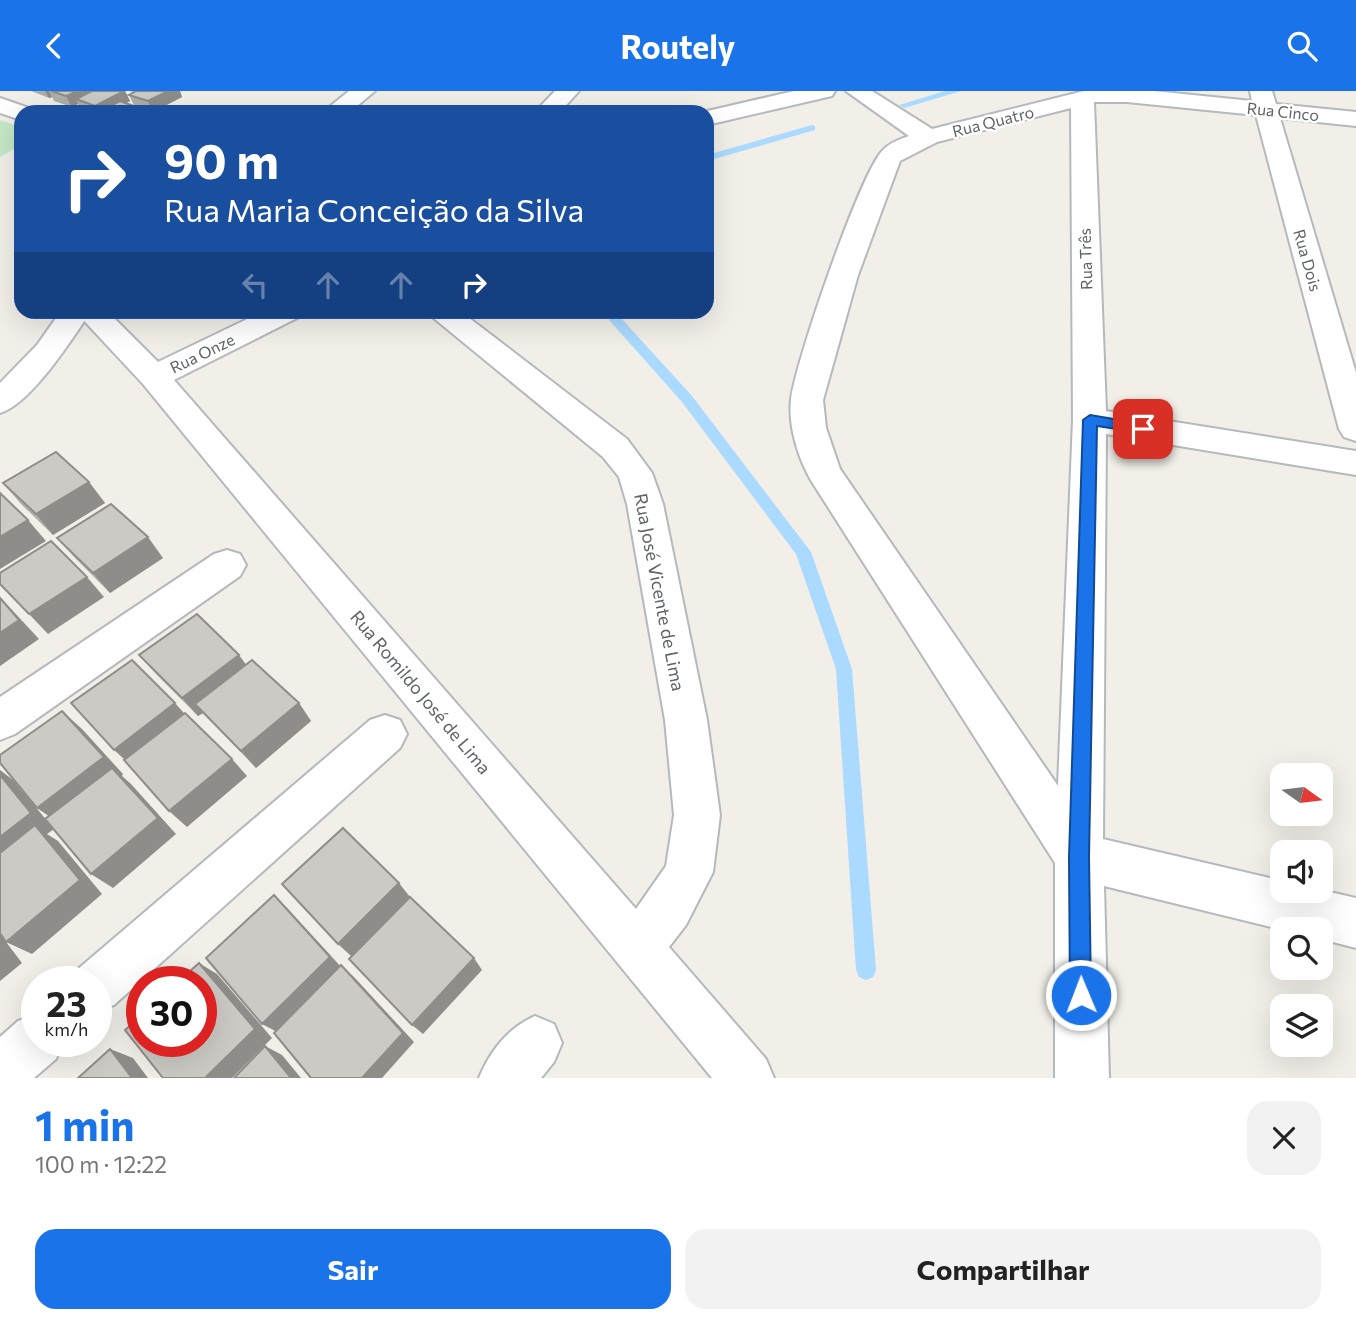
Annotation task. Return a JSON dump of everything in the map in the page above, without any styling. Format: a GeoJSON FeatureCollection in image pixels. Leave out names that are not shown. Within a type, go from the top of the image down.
{"type":"FeatureCollection","features":[{"type":"Feature","properties":{"kind":"street"},"geometry":{"type":"LineString","coordinates":[[345,105],[365,91]]}},
{"type":"Feature","properties":{"kind":"street"},"geometry":{"type":"LineString","coordinates":[[554,105],[568,91]]}},
{"type":"Feature","properties":{"kind":"street"},"geometry":{"type":"LineString","coordinates":[[714,115],[751,100],[824,91]]}},
{"type":"Feature","properties":{"kind":"street"},"geometry":{"type":"LineString","coordinates":[[857,91],[915,142],[889,157],[878,182],[825,334],[807,398],[809,431],[824,473],[1079,857],[1356,923]]}},
{"type":"Feature","properties":{"kind":"street","name":"Rua Quatro"},"geometry":{"type":"LineString","coordinates":[[915,142],[1082,98],[1127,95]]}},
{"type":"Feature","properties":{"kind":"street","name":"Rua Cinco"},"geometry":{"type":"LineString","coordinates":[[1127,95],[1263,100],[1356,119]]}},
{"type":"Feature","properties":{"kind":"street","name":"Rua Três"},"geometry":{"type":"LineString","coordinates":[[1082,98],[1090,420],[1079,857],[1082,1078]]}},
{"type":"Feature","properties":{"kind":"street","name":"Rua Dois"},"geometry":{"type":"LineString","coordinates":[[1263,100],[1356,429]]}},
{"type":"Feature","properties":{"kind":"street"},"geometry":{"type":"LineString","coordinates":[[0,402],[48,352],[71,319]]}},
{"type":"Feature","properties":{"kind":"street","name":"Rua Romildo José de Lima"},"geometry":{"type":"LineString","coordinates":[[98,319],[154,377],[747,1078]]}},
{"type":"Feature","properties":{"kind":"street","name":"Rua Onze"},"geometry":{"type":"LineString","coordinates":[[154,377],[273,319]]}},
{"type":"Feature","properties":{"kind":"street","name":"Rua José Vicente de Lima"},"geometry":{"type":"LineString","coordinates":[[450,319],[615,447],[635,473],[638,483],[686,720],[697,815],[689,872],[669,908],[637,947]]}},
{"type":"Feature","properties":{"kind":"street"},"geometry":{"type":"LineString","coordinates":[[1090,420],[1356,463]]}},
{"type":"Feature","properties":{"kind":"street"},"geometry":{"type":"LineString","coordinates":[[0,721],[227,565]]}},
{"type":"Feature","properties":{"kind":"street"},"geometry":{"type":"LineString","coordinates":[[112,974],[385,734]]}},
{"type":"Feature","properties":{"kind":"street"},"geometry":{"type":"LineString","coordinates":[[0,1072],[21,1054]]}},
{"type":"Feature","properties":{"kind":"green space"},"geometry":{"type":"Polygon","coordinates":[[[0,120],[14,125],[14,149],[0,157],[0,120]]]}},
{"type":"Feature","properties":{"kind":"building"},"geometry":{"type":"Polygon","coordinates":[[[51,91],[78,91],[66,96],[51,91]]]}},
{"type":"Feature","properties":{"kind":"building"},"geometry":{"type":"Polygon","coordinates":[[[92,91],[124,91],[97,105],[76,99],[92,91]]]}},
{"type":"Feature","properties":{"kind":"building"},"geometry":{"type":"Polygon","coordinates":[[[136,91],[168,91],[148,101],[129,95],[136,91]]]}},
{"type":"Feature","properties":{"kind":"building"},"geometry":{"type":"Polygon","coordinates":[[[120,101],[131,105],[112,105],[120,101]]]}},
{"type":"Feature","properties":{"kind":"building"},"geometry":{"type":"Polygon","coordinates":[[[56,452],[89,482],[36,514],[3,483],[56,452]]]}},
{"type":"Feature","properties":{"kind":"building"},"geometry":{"type":"Polygon","coordinates":[[[0,493],[28,520],[0,537],[0,493]]]}},
{"type":"Feature","properties":{"kind":"building"},"geometry":{"type":"Polygon","coordinates":[[[111,504],[148,537],[93,573],[57,538],[111,504]]]}},
{"type":"Feature","properties":{"kind":"building"},"geometry":{"type":"Polygon","coordinates":[[[51,541],[87,577],[29,614],[0,584],[0,573],[51,541]]]}},
{"type":"Feature","properties":{"kind":"building"},"geometry":{"type":"Polygon","coordinates":[[[0,598],[19,620],[0,633],[0,598]]]}},
{"type":"Feature","properties":{"kind":"building"},"geometry":{"type":"Polygon","coordinates":[[[197,614],[239,655],[182,698],[139,655],[197,614]]]}},
{"type":"Feature","properties":{"kind":"building"},"geometry":{"type":"Polygon","coordinates":[[[132,660],[175,703],[114,750],[71,703],[132,660]]]}},
{"type":"Feature","properties":{"kind":"building"},"geometry":{"type":"Polygon","coordinates":[[[252,660],[299,703],[241,751],[195,704],[252,660]]]}},
{"type":"Feature","properties":{"kind":"building"},"geometry":{"type":"Polygon","coordinates":[[[62,711],[104,757],[37,808],[0,763],[0,755],[62,711]]]}},
{"type":"Feature","properties":{"kind":"building"},"geometry":{"type":"Polygon","coordinates":[[[185,713],[232,759],[169,811],[124,760],[185,713]]]}},
{"type":"Feature","properties":{"kind":"building"},"geometry":{"type":"Polygon","coordinates":[[[112,768],[158,818],[91,874],[45,819],[112,768]]]}},
{"type":"Feature","properties":{"kind":"building"},"geometry":{"type":"Polygon","coordinates":[[[0,775],[31,813],[0,837],[0,775]]]}},
{"type":"Feature","properties":{"kind":"building"},"geometry":{"type":"Polygon","coordinates":[[[35,825],[80,880],[6,942],[0,933],[0,853],[35,825]]]}},
{"type":"Feature","properties":{"kind":"building"},"geometry":{"type":"Polygon","coordinates":[[[343,828],[399,883],[338,944],[282,884],[343,828]]]}},
{"type":"Feature","properties":{"kind":"building"},"geometry":{"type":"Polygon","coordinates":[[[274,895],[330,957],[262,1024],[217,971],[217,966],[213,966],[206,958],[274,895]]]}},
{"type":"Feature","properties":{"kind":"building"},"geometry":{"type":"Polygon","coordinates":[[[410,897],[474,958],[412,1025],[349,959],[410,897]]]}},
{"type":"Feature","properties":{"kind":"building"},"geometry":{"type":"Polygon","coordinates":[[[341,965],[403,1033],[362,1078],[311,1078],[274,1033],[341,965]]]}},
{"type":"Feature","properties":{"kind":"building"},"geometry":{"type":"Polygon","coordinates":[[[217,984],[255,1029],[205,1078],[163,1078],[146,1057],[217,1057],[217,984]]]}},
{"type":"Feature","properties":{"kind":"building"},"geometry":{"type":"Polygon","coordinates":[[[265,1046],[291,1078],[234,1078],[265,1046]]]}},
{"type":"Feature","properties":{"kind":"building"},"geometry":{"type":"Polygon","coordinates":[[[112,1052],[132,1078],[78,1078],[101,1057],[112,1057],[112,1052]]]}},
{"type":"Feature","properties":{"kind":"waterway"},"geometry":{"type":"LineString","coordinates":[[904,105],[956,91]]}},
{"type":"Feature","properties":{"kind":"waterway"},"geometry":{"type":"LineString","coordinates":[[714,156],[812,128]]}},
{"type":"Feature","properties":{"kind":"waterway"},"geometry":{"type":"LineString","coordinates":[[615,319],[687,399],[803,552],[844,669],[866,970]]}},
{"type":"Feature","properties":{"kind":"route"},"geometry":{"type":"LineString","coordinates":[[1081,995],[1079,857],[1090,420],[1143,429]]}}]}
